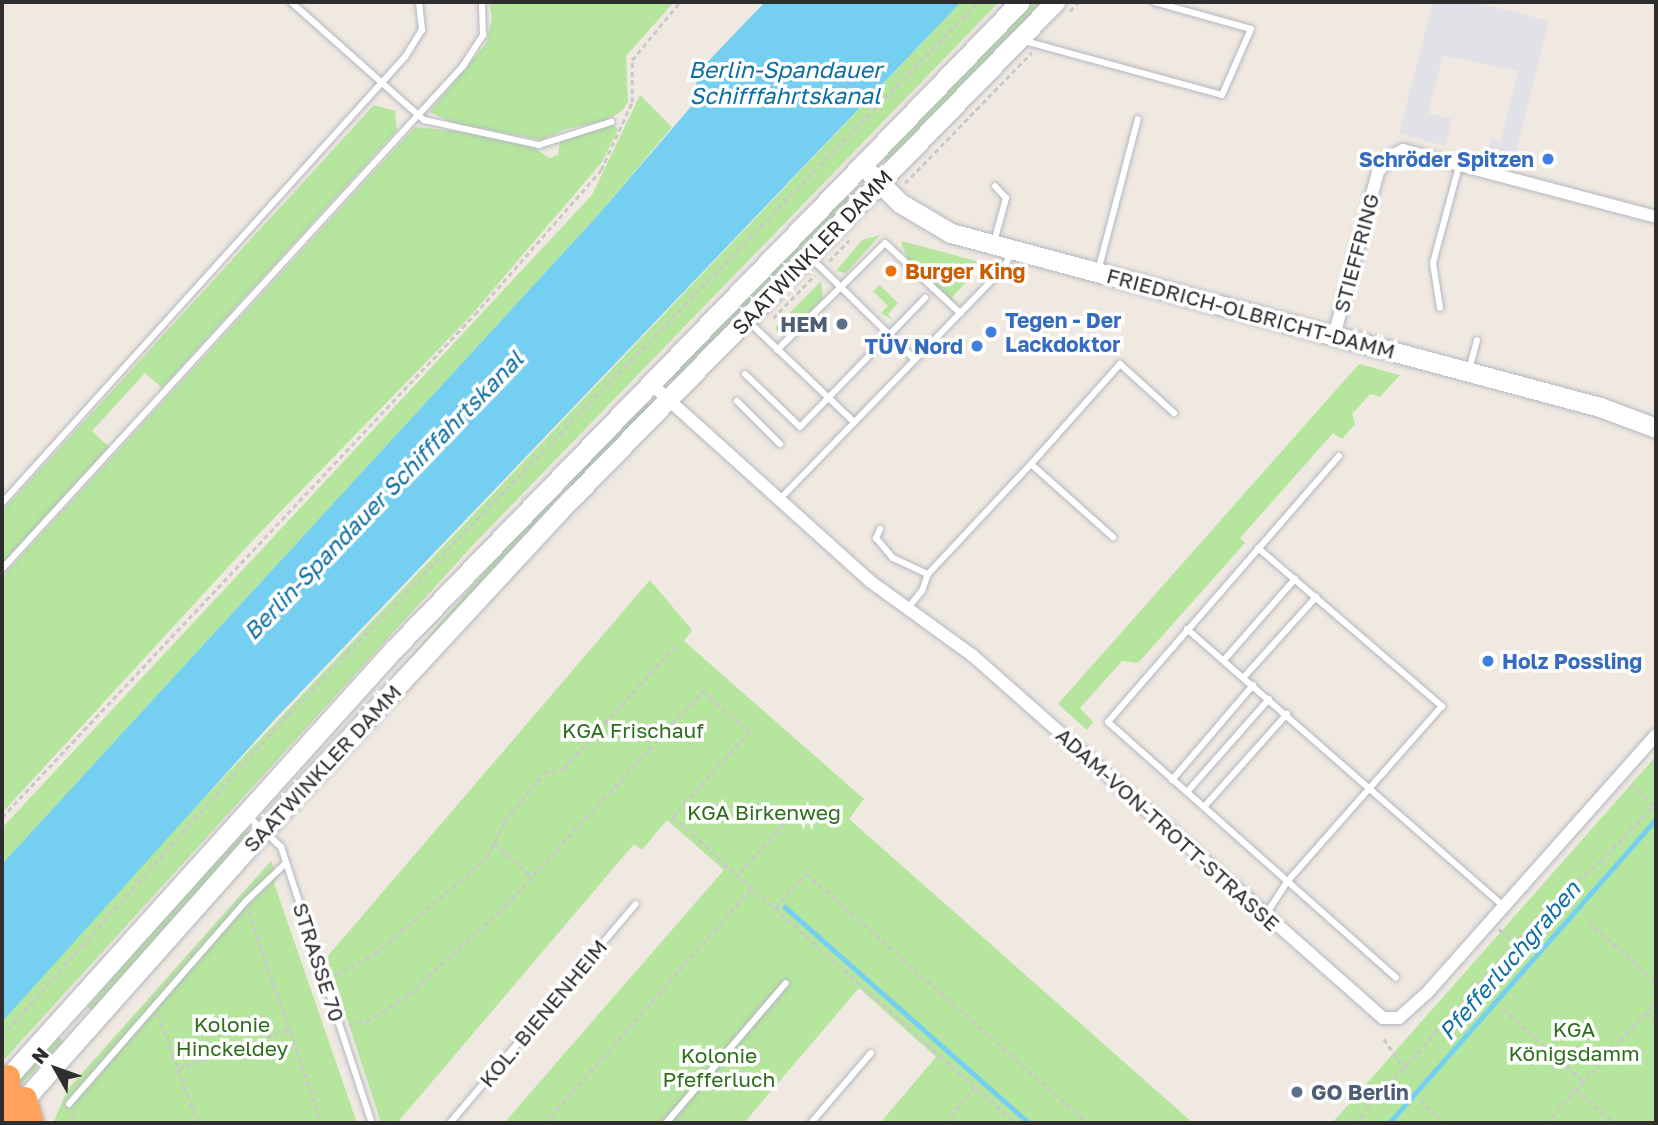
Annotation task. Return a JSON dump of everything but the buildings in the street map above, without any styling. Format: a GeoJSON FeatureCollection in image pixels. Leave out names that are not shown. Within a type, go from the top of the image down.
{"type":"FeatureCollection","features":[{"type":"Feature","properties":{"kind":"highway"},"geometry":{"type":"LineString","coordinates":[[5,1081],[14,1122]]}},
{"type":"Feature","properties":{"kind":"highway"},"geometry":{"type":"LineString","coordinates":[[14,1122],[24,1099]]}},
{"type":"Feature","properties":{"kind":"main road","name":"SAATWINKLER DAMM"},"geometry":{"type":"LineString","coordinates":[[5,1081],[245,814],[550,486],[1020,2]]}},
{"type":"Feature","properties":{"kind":"main road","name":"SAATWINKLER DAMM"},"geometry":{"type":"LineString","coordinates":[[24,1099],[264,830],[568,502],[668,400],[753,326],[886,189],[1019,40],[1059,10]]}},
{"type":"Feature","properties":{"kind":"main road","name":"FRIEDRICH-OLBRICHT-DAMM"},"geometry":{"type":"LineString","coordinates":[[863,166],[924,220],[993,244],[1601,407],[1656,428]]}},
{"type":"Feature","properties":{"kind":"street","name":"STIEFFRING"},"geometry":{"type":"LineString","coordinates":[[1334,336],[1384,165],[1403,150],[1656,217]]}},
{"type":"Feature","properties":{"kind":"street","name":"ADAM-VON-TROTT-STRASSE"},"geometry":{"type":"LineString","coordinates":[[650,383],[871,582],[972,655],[1376,1013],[1389,1019],[1399,1018],[1414,1005],[1656,735]]}},
{"type":"Feature","properties":{"kind":"lane"},"geometry":{"type":"LineString","coordinates":[[291,2],[418,117],[441,126],[491,131],[539,145],[611,122]]}},
{"type":"Feature","properties":{"kind":"lane"},"geometry":{"type":"LineString","coordinates":[[2,503],[380,85],[422,30],[419,2]]}},
{"type":"Feature","properties":{"kind":"lane"},"geometry":{"type":"LineString","coordinates":[[2,569],[475,52],[485,24],[482,2]]}},
{"type":"Feature","properties":{"kind":"lane"},"geometry":{"type":"LineString","coordinates":[[1019,40],[1222,95],[1251,29],[1154,2]]}},
{"type":"Feature","properties":{"kind":"lane"},"geometry":{"type":"LineString","coordinates":[[1098,272],[1138,119]]}},
{"type":"Feature","properties":{"kind":"lane"},"geometry":{"type":"LineString","coordinates":[[1440,308],[1433,263],[1460,164]]}},
{"type":"Feature","properties":{"kind":"lane"},"geometry":{"type":"LineString","coordinates":[[993,244],[1006,198],[995,186]]}},
{"type":"Feature","properties":{"kind":"lane"},"geometry":{"type":"LineString","coordinates":[[777,349],[839,285],[885,243],[960,313]]}},
{"type":"Feature","properties":{"kind":"lane"},"geometry":{"type":"LineString","coordinates":[[779,500],[1003,269],[1013,250]]}},
{"type":"Feature","properties":{"kind":"lane"},"geometry":{"type":"LineString","coordinates":[[815,262],[914,359]]}},
{"type":"Feature","properties":{"kind":"lane"},"geometry":{"type":"LineString","coordinates":[[745,374],[800,427],[925,298]]}},
{"type":"Feature","properties":{"kind":"lane"},"geometry":{"type":"LineString","coordinates":[[753,326],[853,422]]}},
{"type":"Feature","properties":{"kind":"lane"},"geometry":{"type":"LineString","coordinates":[[1469,372],[1477,340]]}},
{"type":"Feature","properties":{"kind":"lane"},"geometry":{"type":"LineString","coordinates":[[908,608],[922,591],[928,574],[1120,364],[1174,413]]}},
{"type":"Feature","properties":{"kind":"lane"},"geometry":{"type":"LineString","coordinates":[[737,401],[779,444]]}},
{"type":"Feature","properties":{"kind":"lane"},"geometry":{"type":"LineString","coordinates":[[1339,456],[1108,722],[1396,978]]}},
{"type":"Feature","properties":{"kind":"lane"},"geometry":{"type":"LineString","coordinates":[[1031,464],[1113,537]]}},
{"type":"Feature","properties":{"kind":"lane"},"geometry":{"type":"LineString","coordinates":[[550,486],[568,502]]}},
{"type":"Feature","properties":{"kind":"lane"},"geometry":{"type":"LineString","coordinates":[[880,529],[876,538],[893,558],[928,574]]}},
{"type":"Feature","properties":{"kind":"lane"},"geometry":{"type":"LineString","coordinates":[[1258,548],[1442,706],[1287,882],[1265,915]]}},
{"type":"Feature","properties":{"kind":"lane"},"geometry":{"type":"LineString","coordinates":[[1224,660],[1295,579]]}},
{"type":"Feature","properties":{"kind":"lane"},"geometry":{"type":"LineString","coordinates":[[1244,677],[1315,597]]}},
{"type":"Feature","properties":{"kind":"lane"},"geometry":{"type":"LineString","coordinates":[[1188,629],[1371,787],[1504,907]]}},
{"type":"Feature","properties":{"kind":"lane"},"geometry":{"type":"LineString","coordinates":[[1172,779],[1253,685]]}},
{"type":"Feature","properties":{"kind":"lane"},"geometry":{"type":"LineString","coordinates":[[1187,792],[1269,699]]}},
{"type":"Feature","properties":{"kind":"lane"},"geometry":{"type":"LineString","coordinates":[[1205,807],[1287,714]]}},
{"type":"Feature","properties":{"kind":"lane","name":"STRASSE 70"},"geometry":{"type":"LineString","coordinates":[[245,814],[281,847],[372,1123]]}},
{"type":"Feature","properties":{"kind":"lane"},"geometry":{"type":"LineString","coordinates":[[69,1104],[245,902],[286,863]]}},
{"type":"Feature","properties":{"kind":"lane","name":"KOL. BIENENHEIM"},"geometry":{"type":"LineString","coordinates":[[450,1123],[636,904]]}},
{"type":"Feature","properties":{"kind":"lane"},"geometry":{"type":"LineString","coordinates":[[666,1123],[786,984]]}},
{"type":"Feature","properties":{"kind":"lane"},"geometry":{"type":"LineString","coordinates":[[60,1019],[80,1037]]}},
{"type":"Feature","properties":{"kind":"lane"},"geometry":{"type":"LineString","coordinates":[[811,1123],[871,1053]]}},
{"type":"Feature","properties":{"kind":"path"},"geometry":{"type":"LineString","coordinates":[[2,817],[475,314],[601,170],[632,102],[632,60],[680,2]]}},
{"type":"Feature","properties":{"kind":"path"},"geometry":{"type":"LineString","coordinates":[[2,1037],[287,715],[978,2]]}},
{"type":"Feature","properties":{"kind":"path"},"geometry":{"type":"LineString","coordinates":[[1059,10],[1078,2]]}},
{"type":"Feature","properties":{"kind":"path"},"geometry":{"type":"LineString","coordinates":[[886,189],[1039,45]]}},
{"type":"Feature","properties":{"kind":"path"},"geometry":{"type":"LineString","coordinates":[[753,326],[815,262],[858,230]]}},
{"type":"Feature","properties":{"kind":"path"},"geometry":{"type":"LineString","coordinates":[[326,980],[375,954],[487,857],[505,821],[544,773],[565,768],[675,646]]}},
{"type":"Feature","properties":{"kind":"path"},"geometry":{"type":"LineString","coordinates":[[340,1027],[375,1017],[410,995],[532,877],[703,691],[750,731],[673,817],[754,886],[1015,1123]]}},
{"type":"Feature","properties":{"kind":"path"},"geometry":{"type":"LineString","coordinates":[[1355,1123],[1496,969],[1515,943],[1655,804],[1621,775]]}},
{"type":"Feature","properties":{"kind":"path"},"geometry":{"type":"LineString","coordinates":[[739,873],[802,805]]}},
{"type":"Feature","properties":{"kind":"path"},"geometry":{"type":"LineString","coordinates":[[494,843],[532,877]]}},
{"type":"Feature","properties":{"kind":"path"},"geometry":{"type":"LineString","coordinates":[[776,906],[806,873],[1088,1123]]}},
{"type":"Feature","properties":{"kind":"path"},"geometry":{"type":"LineString","coordinates":[[545,1123],[754,886]]}},
{"type":"Feature","properties":{"kind":"path"},"geometry":{"type":"LineString","coordinates":[[245,902],[322,1123]]}},
{"type":"Feature","properties":{"kind":"path"},"geometry":{"type":"LineString","coordinates":[[1588,920],[1656,982]]}},
{"type":"Feature","properties":{"kind":"path"},"geometry":{"type":"LineString","coordinates":[[1491,922],[1515,943]]}},
{"type":"Feature","properties":{"kind":"path"},"geometry":{"type":"LineString","coordinates":[[1546,1123],[1656,1001]]}},
{"type":"Feature","properties":{"kind":"path"},"geometry":{"type":"LineString","coordinates":[[155,1006],[198,1123]]}},
{"type":"Feature","properties":{"kind":"path"},"geometry":{"type":"LineString","coordinates":[[1503,1009],[1584,1082]]}},
{"type":"Feature","properties":{"kind":"path"},"geometry":{"type":"LineString","coordinates":[[1646,1013],[1656,1023]]}},
{"type":"Feature","properties":{"kind":"path"},"geometry":{"type":"LineString","coordinates":[[178,1069],[290,1029]]}},
{"type":"Feature","properties":{"kind":"path"},"geometry":{"type":"LineString","coordinates":[[1384,1039],[1404,1068]]}},
{"type":"Feature","properties":{"kind":"path"},"geometry":{"type":"LineString","coordinates":[[945,1123],[974,1088]]}},
{"type":"Feature","properties":{"kind":"path"},"geometry":{"type":"LineString","coordinates":[[1576,1089],[1614,1123]]}},
{"type":"Feature","properties":{"kind":"path"},"geometry":{"type":"LineString","coordinates":[[1421,1098],[1443,1123]]}},
{"type":"Feature","properties":{"kind":"shaded area"},"geometry":{"type":"Polygon","coordinates":[[[1433,2],[1474,2],[1549,21],[1513,164],[1487,157],[1491,139],[1501,141],[1518,71],[1443,55],[1428,113],[1452,119],[1445,146],[1399,133],[1433,2]]]}},
{"type":"Feature","properties":{"kind":"green space"},"geometry":{"type":"Polygon","coordinates":[[[489,2],[674,2],[626,56],[628,102],[622,111],[605,121],[566,129],[541,140],[454,123],[429,112],[486,44],[492,19],[489,2]]]}},
{"type":"Feature","properties":{"kind":"green space"},"geometry":{"type":"Polygon","coordinates":[[[961,2],[999,2],[473,545],[2,1062],[2,1022],[165,839],[961,2]]]}},
{"type":"Feature","properties":{"kind":"green space"},"geometry":{"type":"Polygon","coordinates":[[[1031,2],[1045,2],[889,165],[882,156],[1031,2]]]}},
{"type":"Feature","properties":{"kind":"green space"},"geometry":{"type":"Polygon","coordinates":[[[640,95],[672,127],[599,214],[2,864],[2,828],[592,195],[640,95]]]}},
{"type":"Feature","properties":{"kind":"green space"},"geometry":{"type":"Polygon","coordinates":[[[374,105],[395,111],[397,130],[162,388],[145,373],[92,431],[109,447],[2,564],[2,511],[374,105]]]}},
{"type":"Feature","properties":{"kind":"green space"},"geometry":{"type":"Polygon","coordinates":[[[614,125],[618,130],[602,162],[467,320],[252,541],[2,813],[2,577],[415,127],[482,134],[529,145],[550,158],[558,155],[560,141],[566,137],[614,125]]]}},
{"type":"Feature","properties":{"kind":"green space"},"geometry":{"type":"Polygon","coordinates":[[[848,191],[856,198],[675,382],[671,377],[848,191]]]}},
{"type":"Feature","properties":{"kind":"green space"},"geometry":{"type":"Polygon","coordinates":[[[880,235],[846,273],[836,271],[862,240],[880,235]]]}},
{"type":"Feature","properties":{"kind":"green space"},"geometry":{"type":"Polygon","coordinates":[[[901,242],[994,266],[984,279],[976,272],[952,297],[957,305],[908,260],[901,242]]]}},
{"type":"Feature","properties":{"kind":"green space"},"geometry":{"type":"Polygon","coordinates":[[[821,281],[823,298],[792,330],[778,332],[775,328],[821,281]]]}},
{"type":"Feature","properties":{"kind":"green space"},"geometry":{"type":"Polygon","coordinates":[[[880,285],[898,303],[888,314],[893,320],[881,313],[888,306],[873,291],[880,285]]]}},
{"type":"Feature","properties":{"kind":"green space"},"geometry":{"type":"Polygon","coordinates":[[[1359,364],[1400,375],[1380,397],[1370,394],[1352,414],[1355,424],[1342,439],[1333,433],[1240,538],[1245,543],[1138,663],[1122,661],[1080,708],[1093,722],[1087,730],[1058,704],[1359,364]]]}},
{"type":"Feature","properties":{"kind":"green space"},"geometry":{"type":"Polygon","coordinates":[[[643,400],[651,407],[573,486],[566,481],[643,400]]]}},
{"type":"Feature","properties":{"kind":"green space"},"geometry":{"type":"Polygon","coordinates":[[[548,499],[556,506],[279,825],[270,818],[548,499]]]}},
{"type":"Feature","properties":{"kind":"green space"},"geometry":{"type":"Polygon","coordinates":[[[650,580],[692,630],[684,641],[864,799],[849,819],[1193,1123],[880,1123],[936,1057],[859,988],[744,1123],[504,1123],[724,870],[667,820],[642,850],[634,844],[397,1123],[381,1123],[327,957],[650,580]]]}},
{"type":"Feature","properties":{"kind":"green space","name":"KGA Königsdamm"},"geometry":{"type":"Polygon","coordinates":[[[1656,756],[1656,1123],[1332,1123],[1391,1056],[1656,756]]]}},
{"type":"Feature","properties":{"kind":"green space"},"geometry":{"type":"Polygon","coordinates":[[[243,828],[250,834],[94,1013],[88,1007],[243,828]]]}},
{"type":"Feature","properties":{"kind":"green space","name":"Kolonie Hinckeldey"},"geometry":{"type":"Polygon","coordinates":[[[271,861],[278,876],[274,883],[357,1123],[53,1123],[68,1089],[271,861]]]}},
{"type":"Feature","properties":{"kind":"green space"},"geometry":{"type":"Polygon","coordinates":[[[57,1035],[64,1042],[17,1088],[21,1075],[57,1035]]]}},
{"type":"Feature","properties":{"kind":"water","name":"Berlin-Spandauer Schifffahrtskanal"},"geometry":{"type":"Polygon","coordinates":[[[765,2],[961,2],[276,718],[2,1022],[2,864],[599,214],[695,102],[697,73],[765,2]]]}},
{"type":"Feature","properties":{"kind":"waterway","name":"Pfefferluchgraben"},"geometry":{"type":"LineString","coordinates":[[1389,1123],[1656,819]]}},
{"type":"Feature","properties":{"kind":"waterway"},"geometry":{"type":"LineString","coordinates":[[785,907],[1029,1123]]}},
{"type":"Feature","properties":{"kind":"place","name":"Schröder Spitzen"},"geometry":{"type":"Point","coordinates":[1548,159]}},
{"type":"Feature","properties":{"kind":"place","name":"Burger King"},"geometry":{"type":"Point","coordinates":[891,271]}},
{"type":"Feature","properties":{"kind":"place","name":"HEM"},"geometry":{"type":"Point","coordinates":[842,324]}},
{"type":"Feature","properties":{"kind":"place","name":"Tegen - Der Lackdoktor"},"geometry":{"type":"Point","coordinates":[991,332]}},
{"type":"Feature","properties":{"kind":"place","name":"TÜV Nord"},"geometry":{"type":"Point","coordinates":[977,346]}},
{"type":"Feature","properties":{"kind":"place","name":"Holz Possling"},"geometry":{"type":"Point","coordinates":[1488,661]}},
{"type":"Feature","properties":{"kind":"place","name":"GO Berlin"},"geometry":{"type":"Point","coordinates":[1297,1092]}},
{"type":"Feature","properties":{"kind":"park label","name":"KGA Frischauf"},"geometry":{"type":"Point","coordinates":[633,730]}},
{"type":"Feature","properties":{"kind":"park label","name":"KGA Birkenweg"},"geometry":{"type":"Point","coordinates":[764,812]}},
{"type":"Feature","properties":{"kind":"park label","name":"Kolonie Pfefferluch"},"geometry":{"type":"Point","coordinates":[719,1067]}}]}
